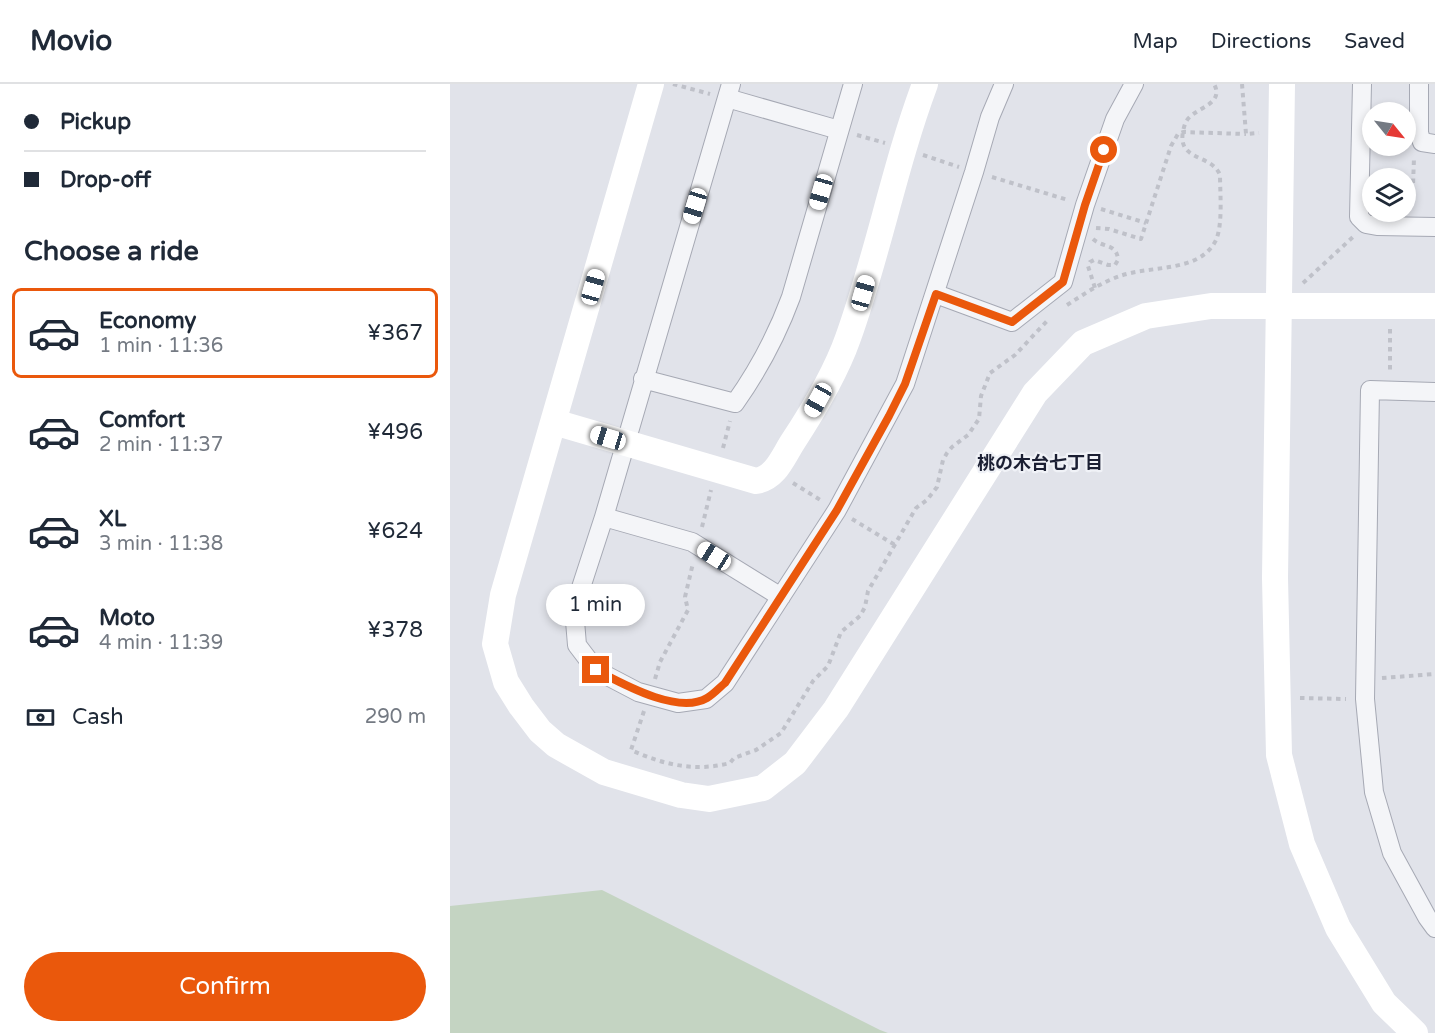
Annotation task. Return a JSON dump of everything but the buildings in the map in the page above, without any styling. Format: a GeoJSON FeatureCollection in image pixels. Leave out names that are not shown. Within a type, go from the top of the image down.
{"type":"FeatureCollection","features":[{"type":"Feature","properties":{"kind":"street"},"geometry":{"type":"LineString","coordinates":[[651,84],[503,595],[495,644],[506,681],[534,723],[556,745],[604,772],[681,795],[709,799],[763,788],[795,764],[836,709],[1035,393],[1083,343],[1146,316],[1211,306],[1435,306]]}},
{"type":"Feature","properties":{"kind":"street"},"geometry":{"type":"LineString","coordinates":[[643,379],[735,403],[751,380],[779,330],[791,297],[853,84]]}},
{"type":"Feature","properties":{"kind":"street"},"geometry":{"type":"LineString","coordinates":[[554,422],[756,481],[766,479],[774,472],[826,385],[847,341],[925,84]]}},
{"type":"Feature","properties":{"kind":"street"},"geometry":{"type":"LineString","coordinates":[[839,130],[729,91],[604,517],[574,609],[576,645],[596,670],[638,692],[678,703],[706,699],[725,683],[837,510],[905,384],[936,294],[990,117],[1004,84]]}},
{"type":"Feature","properties":{"kind":"street"},"geometry":{"type":"LineString","coordinates":[[936,294],[1012,322],[1063,282],[1085,205],[1115,120],[1134,84]]}},
{"type":"Feature","properties":{"kind":"street"},"geometry":{"type":"LineString","coordinates":[[1282,84],[1275,578],[1279,755],[1302,844],[1338,928],[1384,1003],[1415,1033]]}},
{"type":"Feature","properties":{"kind":"street"},"geometry":{"type":"LineString","coordinates":[[1362,84],[1359,217],[1366,224],[1435,227]]}},
{"type":"Feature","properties":{"kind":"street"},"geometry":{"type":"LineString","coordinates":[[1419,84],[1419,133],[1429,143]]}},
{"type":"Feature","properties":{"kind":"street"},"geometry":{"type":"LineString","coordinates":[[1435,392],[1370,390],[1365,699],[1374,792],[1392,853],[1435,928]]}},
{"type":"Feature","properties":{"kind":"street"},"geometry":{"type":"LineString","coordinates":[[604,517],[692,542],[781,597]]}},
{"type":"Feature","properties":{"kind":"path"},"geometry":{"type":"LineString","coordinates":[[673,84],[729,91]]}},
{"type":"Feature","properties":{"kind":"path"},"geometry":{"type":"LineString","coordinates":[[1059,311],[1117,277],[1137,271],[1180,266],[1192,262],[1209,250],[1216,240],[1219,230],[1220,175],[1218,169],[1212,164],[1191,154],[1184,147],[1183,132],[1189,116],[1210,104],[1215,96],[1214,84]]}},
{"type":"Feature","properties":{"kind":"path"},"geometry":{"type":"LineString","coordinates":[[1242,84],[1246,134]]}},
{"type":"Feature","properties":{"kind":"path"},"geometry":{"type":"LineString","coordinates":[[839,130],[1146,223]]}},
{"type":"Feature","properties":{"kind":"path"},"geometry":{"type":"LineString","coordinates":[[1095,288],[1088,266],[1089,262],[1094,260],[1115,265],[1118,260],[1115,249],[1110,245],[1093,240],[1091,235],[1093,229],[1100,227],[1141,239],[1171,146],[1178,134],[1183,132],[1246,134],[1281,132]]}},
{"type":"Feature","properties":{"kind":"path"},"geometry":{"type":"LineString","coordinates":[[1414,168],[1414,153],[1429,143]]}},
{"type":"Feature","properties":{"kind":"path"},"geometry":{"type":"LineString","coordinates":[[1278,306],[1366,224]]}},
{"type":"Feature","properties":{"kind":"path"},"geometry":{"type":"LineString","coordinates":[[1390,306],[1391,391]]}},
{"type":"Feature","properties":{"kind":"path"},"geometry":{"type":"LineString","coordinates":[[735,403],[685,597],[688,610],[660,662],[632,750],[655,761],[677,766],[705,768],[730,763],[734,758],[763,746],[781,733],[813,681],[833,658],[841,632],[860,616],[865,607],[868,591],[916,508],[927,500],[937,487],[943,460],[947,453],[968,435],[978,419],[981,396],[990,373],[1015,355],[1051,318]]}},
{"type":"Feature","properties":{"kind":"path"},"geometry":{"type":"LineString","coordinates":[[774,472],[895,545]]}},
{"type":"Feature","properties":{"kind":"path"},"geometry":{"type":"LineString","coordinates":[[1366,679],[1435,674]]}},
{"type":"Feature","properties":{"kind":"path"},"geometry":{"type":"LineString","coordinates":[[1278,698],[1365,699]]}},
{"type":"Feature","properties":{"kind":"green space"},"geometry":{"type":"Polygon","coordinates":[[[602,890],[888,1033],[450,1033],[450,906],[602,890]]]}},
{"type":"Feature","properties":{"kind":"district","name":"桃の木台七丁目"},"geometry":{"type":"Point","coordinates":[1040,463]}},
{"type":"Feature","properties":{"kind":"route"},"geometry":{"type":"LineString","coordinates":[[596,670],[638,692],[678,703],[706,699],[725,683],[837,510],[889,416],[905,384],[936,294],[1012,322],[1063,282],[1085,205],[1104,150]]}}]}
